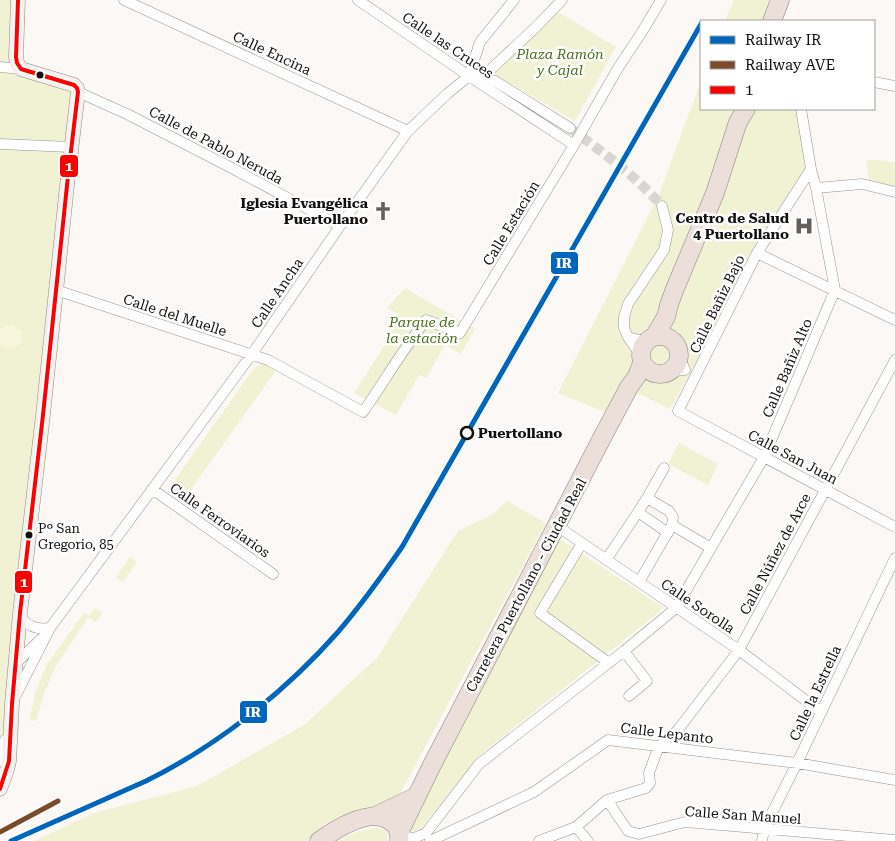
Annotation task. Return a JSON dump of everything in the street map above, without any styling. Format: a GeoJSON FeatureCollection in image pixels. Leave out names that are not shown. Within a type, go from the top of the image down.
{"type":"FeatureCollection","features":[{"type":"Feature","properties":{"kind":"highway"},"geometry":{"type":"LineString","coordinates":[[772,20],[780,0]]}},
{"type":"Feature","properties":{"kind":"highway"},"geometry":{"type":"LineString","coordinates":[[785,20],[789,0]]}},
{"type":"Feature","properties":{"kind":"highway","name":"Carretera Puertollano - Ciudad Real"},"geometry":{"type":"LineString","coordinates":[[399,837],[431,767],[666,318],[674,291],[716,193],[740,113]]}},
{"type":"Feature","properties":{"kind":"highway"},"geometry":{"type":"LineString","coordinates":[[666,318],[677,360]]}},
{"type":"Feature","properties":{"kind":"highway"},"geometry":{"type":"LineString","coordinates":[[663,336],[677,360],[665,374],[659,375],[645,357],[663,336]]}},
{"type":"Feature","properties":{"kind":"highway"},"geometry":{"type":"LineString","coordinates":[[319,841],[350,822],[376,816],[417,796]]}},
{"type":"Feature","properties":{"kind":"highway"},"geometry":{"type":"LineString","coordinates":[[376,816],[391,821],[396,826],[399,837]]}},
{"type":"Feature","properties":{"kind":"main road"},"geometry":{"type":"LineString","coordinates":[[0,788],[9,761],[20,613],[78,92],[74,86],[12,65],[18,0]]}},
{"type":"Feature","properties":{"kind":"street","name":"Calle Encina"},"geometry":{"type":"LineString","coordinates":[[124,0],[408,131]]}},
{"type":"Feature","properties":{"kind":"street","name":"Calle las Cruces"},"geometry":{"type":"LineString","coordinates":[[358,0],[574,145]]}},
{"type":"Feature","properties":{"kind":"street"},"geometry":{"type":"LineString","coordinates":[[469,76],[480,42],[514,0]]}},
{"type":"Feature","properties":{"kind":"street"},"geometry":{"type":"LineString","coordinates":[[469,76],[489,71],[562,0]]}},
{"type":"Feature","properties":{"kind":"street","name":"Calle Estación"},"geometry":{"type":"LineString","coordinates":[[363,412],[412,337],[426,320],[460,333],[574,145],[618,68],[661,0]]}},
{"type":"Feature","properties":{"kind":"street","name":"Calle Ancha"},"geometry":{"type":"LineString","coordinates":[[15,663],[48,631],[252,354],[408,131],[469,76]]}},
{"type":"Feature","properties":{"kind":"street"},"geometry":{"type":"LineString","coordinates":[[469,76],[495,81],[570,128]]}},
{"type":"Feature","properties":{"kind":"street"},"geometry":{"type":"LineString","coordinates":[[875,82],[895,86]]}},
{"type":"Feature","properties":{"kind":"street","name":"Calle de Pablo Neruda"},"geometry":{"type":"LineString","coordinates":[[78,92],[127,114],[340,226]]}},
{"type":"Feature","properties":{"kind":"street"},"geometry":{"type":"LineString","coordinates":[[801,110],[835,290]]}},
{"type":"Feature","properties":{"kind":"street"},"geometry":{"type":"LineString","coordinates":[[0,144],[71,147]]}},
{"type":"Feature","properties":{"kind":"street","name":"Calle Bañiz Bajo"},"geometry":{"type":"LineString","coordinates":[[678,411],[757,253],[811,169]]}},
{"type":"Feature","properties":{"kind":"street"},"geometry":{"type":"LineString","coordinates":[[816,188],[862,184],[895,192]]}},
{"type":"Feature","properties":{"kind":"street"},"geometry":{"type":"LineString","coordinates":[[645,357],[628,337],[624,328],[624,317],[628,304],[664,250],[668,230],[662,206]]}},
{"type":"Feature","properties":{"kind":"street"},"geometry":{"type":"LineString","coordinates":[[757,253],[895,320]]}},
{"type":"Feature","properties":{"kind":"street","name":"Calle del Muelle"},"geometry":{"type":"LineString","coordinates":[[56,290],[268,360],[363,412]]}},
{"type":"Feature","properties":{"kind":"street","name":"Calle Bañiz Alto"},"geometry":{"type":"LineString","coordinates":[[676,608],[764,457],[835,290]]}},
{"type":"Feature","properties":{"kind":"street","name":"Calle Bañiz Bajo"},"geometry":{"type":"LineString","coordinates":[[677,360],[696,376]]}},
{"type":"Feature","properties":{"kind":"street","name":"Calle Núñez de Arce"},"geometry":{"type":"LineString","coordinates":[[659,746],[677,731],[739,650],[895,360]]}},
{"type":"Feature","properties":{"kind":"street","name":"Calle San Juan"},"geometry":{"type":"LineString","coordinates":[[678,411],[895,527]]}},
{"type":"Feature","properties":{"kind":"street"},"geometry":{"type":"LineString","coordinates":[[606,560],[647,498],[664,468]]}},
{"type":"Feature","properties":{"kind":"street","name":"Calle Ferroviarios"},"geometry":{"type":"LineString","coordinates":[[152,489],[273,574]]}},
{"type":"Feature","properties":{"kind":"street"},"geometry":{"type":"LineString","coordinates":[[639,582],[670,529],[673,517],[669,510],[647,498]]}},
{"type":"Feature","properties":{"kind":"street"},"geometry":{"type":"LineString","coordinates":[[638,512],[711,548]]}},
{"type":"Feature","properties":{"kind":"street","name":"Calle Sorolla"},"geometry":{"type":"LineString","coordinates":[[557,526],[739,650],[821,712]]}},
{"type":"Feature","properties":{"kind":"street"},"geometry":{"type":"LineString","coordinates":[[582,543],[540,613],[609,663]]}},
{"type":"Feature","properties":{"kind":"street","name":"Calle la Estrella"},"geometry":{"type":"LineString","coordinates":[[762,841],[764,829],[895,558]]}},
{"type":"Feature","properties":{"kind":"street"},"geometry":{"type":"LineString","coordinates":[[399,837],[414,838],[426,833],[479,764],[609,663],[676,608]]}},
{"type":"Feature","properties":{"kind":"street"},"geometry":{"type":"LineString","coordinates":[[20,613],[22,619],[32,627],[48,631]]}},
{"type":"Feature","properties":{"kind":"street","name":"Calle Ancha"},"geometry":{"type":"LineString","coordinates":[[12,704],[48,631]]}},
{"type":"Feature","properties":{"kind":"street"},"geometry":{"type":"LineString","coordinates":[[624,651],[650,678],[629,696]]}},
{"type":"Feature","properties":{"kind":"street"},"geometry":{"type":"LineString","coordinates":[[0,760],[4,749],[10,680],[15,663]]}},
{"type":"Feature","properties":{"kind":"street","name":"Calle Lepanto"},"geometry":{"type":"LineString","coordinates":[[430,841],[474,822],[534,792],[608,740],[797,763],[895,780]]}},
{"type":"Feature","properties":{"kind":"street"},"geometry":{"type":"LineString","coordinates":[[539,841],[576,826],[607,800],[646,788],[650,783],[649,773],[659,746]]}},
{"type":"Feature","properties":{"kind":"street","name":"Calle San Manuel"},"geometry":{"type":"LineString","coordinates":[[607,800],[628,830],[639,834],[685,822],[895,840]]}},
{"type":"Feature","properties":{"kind":"street"},"geometry":{"type":"LineString","coordinates":[[576,826],[588,841]]}},
{"type":"Feature","properties":{"kind":"green space"},"geometry":{"type":"Polygon","coordinates":[[[0,0],[18,0],[13,65],[74,85],[0,761],[0,0]]]}},
{"type":"Feature","properties":{"kind":"green space"},"geometry":{"type":"Polygon","coordinates":[[[734,0],[780,0],[772,20],[725,20],[734,0]]]}},
{"type":"Feature","properties":{"kind":"green space","name":"Plaza Ramón y Cajal"},"geometry":{"type":"Polygon","coordinates":[[[553,9],[616,47],[575,121],[489,71],[553,9]]]}},
{"type":"Feature","properties":{"kind":"green space"},"geometry":{"type":"Polygon","coordinates":[[[700,84],[700,110],[801,110],[811,169],[745,267],[698,360],[670,409],[621,385],[604,412],[558,393],[658,197],[700,84]]]}},
{"type":"Feature","properties":{"kind":"green space"},"geometry":{"type":"Polygon","coordinates":[[[866,160],[895,162],[895,192],[870,186],[866,160]]]}},
{"type":"Feature","properties":{"kind":"green space","name":"Parque de la estación"},"geometry":{"type":"Polygon","coordinates":[[[405,288],[475,329],[461,354],[445,345],[426,378],[419,375],[396,415],[354,393],[388,340],[385,339],[390,331],[392,332],[396,324],[399,314],[387,308],[405,288]]]}},
{"type":"Feature","properties":{"kind":"green space"},"geometry":{"type":"Polygon","coordinates":[[[268,360],[280,365],[182,502],[167,491],[254,368],[268,360]]]}},
{"type":"Feature","properties":{"kind":"green space"},"geometry":{"type":"Polygon","coordinates":[[[679,443],[718,464],[708,485],[668,464],[679,443]]]}},
{"type":"Feature","properties":{"kind":"green space"},"geometry":{"type":"Polygon","coordinates":[[[507,501],[546,523],[396,801],[325,824],[307,841],[34,841],[94,813],[197,786],[304,725],[377,658],[458,531],[493,514],[507,501]]]}},
{"type":"Feature","properties":{"kind":"green space"},"geometry":{"type":"Polygon","coordinates":[[[558,538],[664,608],[481,754],[422,828],[412,832],[412,822],[558,538]]]}},
{"type":"Feature","properties":{"kind":"green space"},"geometry":{"type":"Polygon","coordinates":[[[130,557],[137,562],[123,582],[116,577],[130,557]]]}},
{"type":"Feature","properties":{"kind":"green space"},"geometry":{"type":"Polygon","coordinates":[[[95,608],[102,613],[96,622],[88,617],[55,668],[44,694],[36,721],[29,720],[36,690],[47,664],[84,613],[89,616],[95,608]]]}},
{"type":"Feature","properties":{"kind":"green space"},"geometry":{"type":"Polygon","coordinates":[[[376,827],[387,832],[388,841],[338,841],[354,833],[376,827]]]}},
{"type":"Feature","properties":{"kind":"shaded area"},"geometry":{"type":"Polygon","coordinates":[[[5,325],[13,325],[20,330],[21,340],[17,347],[9,349],[0,344],[0,330],[5,325]]]}},
{"type":"Feature","properties":{"kind":"tunnel"},"geometry":{"type":"LineString","coordinates":[[570,128],[630,174],[662,206]]}},
{"type":"Feature","properties":{"kind":"rail line","name":"IR"},"geometry":{"type":"LineString","coordinates":[[11,841],[146,781],[198,751],[249,716],[273,696],[296,676],[338,632],[402,547],[700,26]]}},
{"type":"Feature","properties":{"kind":"rail line","name":"AVE"},"geometry":{"type":"LineString","coordinates":[[0,832],[58,801]]}},
{"type":"Feature","properties":{"kind":"transit line","name":"1"},"geometry":{"type":"LineString","coordinates":[[0,789],[9,761],[20,613],[78,92],[74,85],[21,69],[17,63],[18,0]]}},
{"type":"Feature","properties":{"kind":"place","name":"Iglesia Evangélica Puertollano"},"geometry":{"type":"Point","coordinates":[383,211]}},
{"type":"Feature","properties":{"kind":"place","name":"Centro de Salud 4 Puertollano"},"geometry":{"type":"Point","coordinates":[804,226]}},
{"type":"Feature","properties":{"kind":"place","name":"Puertollano"},"geometry":{"type":"Point","coordinates":[467,433]}},
{"type":"Feature","properties":{"kind":"place","name":"Pº San Gregorio, 85"},"geometry":{"type":"Point","coordinates":[29,535]}}]}
